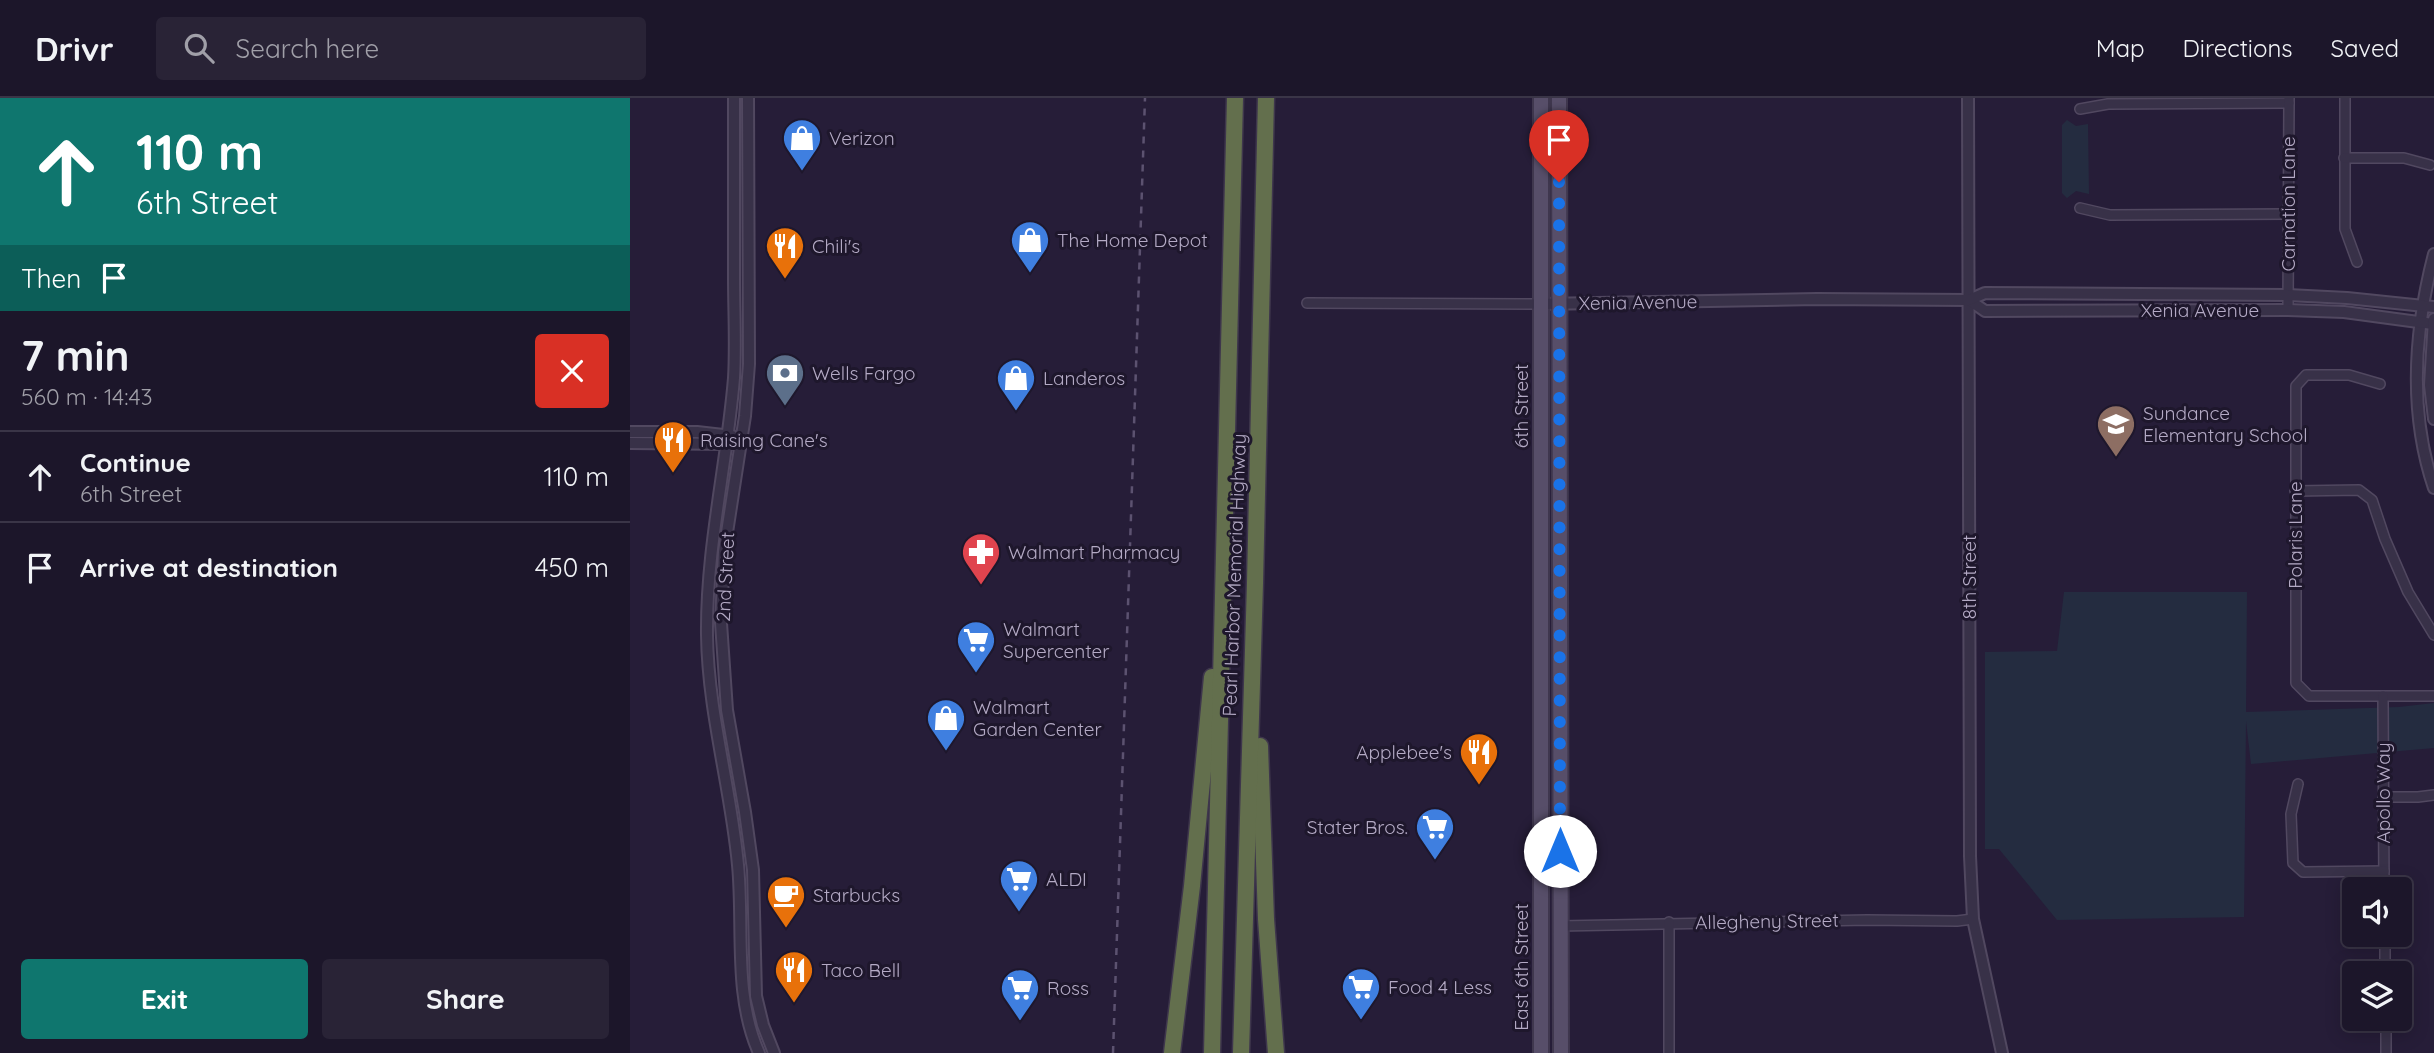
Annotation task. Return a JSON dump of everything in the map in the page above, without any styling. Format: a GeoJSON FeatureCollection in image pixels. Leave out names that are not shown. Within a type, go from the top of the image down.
{"type":"FeatureCollection","features":[{"type":"Feature","properties":{"kind":"highway","name":"Pearl Harbor Memorial Highway"},"geometry":{"type":"LineString","coordinates":[[1212,1053],[1235,98]]}},
{"type":"Feature","properties":{"kind":"highway","name":"Pearl Harbor Memorial Highway"},"geometry":{"type":"LineString","coordinates":[[1241,1053],[1266,98]]}},
{"type":"Feature","properties":{"kind":"highway"},"geometry":{"type":"LineString","coordinates":[[1255,583],[1266,919],[1276,1053]]}},
{"type":"Feature","properties":{"kind":"highway"},"geometry":{"type":"LineString","coordinates":[[1172,1053],[1224,588]]}},
{"type":"Feature","properties":{"kind":"main road","name":"6th Street"},"geometry":{"type":"LineString","coordinates":[[1540,713],[1541,98]]}},
{"type":"Feature","properties":{"kind":"main road","name":"6th Street"},"geometry":{"type":"LineString","coordinates":[[1559,98],[1560,715]]}},
{"type":"Feature","properties":{"kind":"main road","name":"East 6th Street"},"geometry":{"type":"LineString","coordinates":[[1540,713],[1545,1050]]}},
{"type":"Feature","properties":{"kind":"main road","name":"East 6th Street"},"geometry":{"type":"LineString","coordinates":[[1560,715],[1561,1053]]}},
{"type":"Feature","properties":{"kind":"street","name":"2nd Street"},"geometry":{"type":"LineString","coordinates":[[734,98],[734,375],[728,439],[712,536],[707,594],[708,661],[738,869],[744,996],[751,1033],[759,1053]]}},
{"type":"Feature","properties":{"kind":"street","name":"2nd Street"},"geometry":{"type":"LineString","coordinates":[[748,98],[748,364],[741,441],[723,564],[721,623],[723,673],[753,881],[757,996],[763,1025],[774,1053]]}},
{"type":"Feature","properties":{"kind":"street","name":"8th Street"},"geometry":{"type":"LineString","coordinates":[[1968,98],[1970,856],[1973,919],[2002,1053]]}},
{"type":"Feature","properties":{"kind":"street"},"geometry":{"type":"LineString","coordinates":[[2345,98],[2345,229],[2357,262]]}},
{"type":"Feature","properties":{"kind":"street"},"geometry":{"type":"LineString","coordinates":[[2080,109],[2108,104],[2289,101]]}},
{"type":"Feature","properties":{"kind":"street","name":"Carnation Lane"},"geometry":{"type":"LineString","coordinates":[[2288,310],[2289,101]]}},
{"type":"Feature","properties":{"kind":"street"},"geometry":{"type":"LineString","coordinates":[[2344,158],[2404,158],[2430,165]]}},
{"type":"Feature","properties":{"kind":"street"},"geometry":{"type":"LineString","coordinates":[[2080,208],[2110,215],[2288,214]]}},
{"type":"Feature","properties":{"kind":"street"},"geometry":{"type":"LineString","coordinates":[[2434,254],[2419,322],[2416,386],[2426,460],[2434,488]]}},
{"type":"Feature","properties":{"kind":"street","name":"Xenia Avenue"},"geometry":{"type":"LineString","coordinates":[[1307,303],[1969,300],[1985,293],[2288,295],[2434,307]]}},
{"type":"Feature","properties":{"kind":"street","name":"Xenia Avenue"},"geometry":{"type":"LineString","coordinates":[[1969,300],[1985,311],[2288,310],[2344,312],[2433,322]]}},
{"type":"Feature","properties":{"kind":"street"},"geometry":{"type":"LineString","coordinates":[[2433,322],[2430,385],[2434,419]]}},
{"type":"Feature","properties":{"kind":"street","name":"Polaris Lane"},"geometry":{"type":"LineString","coordinates":[[2380,384],[2349,375],[2306,375],[2296,386],[2296,683],[2309,696],[2383,696]]}},
{"type":"Feature","properties":{"kind":"street"},"geometry":{"type":"LineString","coordinates":[[630,432],[741,441]]}},
{"type":"Feature","properties":{"kind":"street"},"geometry":{"type":"LineString","coordinates":[[630,443],[728,439]]}},
{"type":"Feature","properties":{"kind":"street"},"geometry":{"type":"LineString","coordinates":[[2295,491],[2359,491],[2372,500],[2385,540],[2408,592],[2434,635]]}},
{"type":"Feature","properties":{"kind":"street"},"geometry":{"type":"LineString","coordinates":[[707,594],[715,597],[715,639],[723,673]]}},
{"type":"Feature","properties":{"kind":"street"},"geometry":{"type":"LineString","coordinates":[[2383,696],[2434,696]]}},
{"type":"Feature","properties":{"kind":"street","name":"Apollo Way"},"geometry":{"type":"LineString","coordinates":[[2383,696],[2384,877]]}},
{"type":"Feature","properties":{"kind":"street"},"geometry":{"type":"LineString","coordinates":[[717,738],[724,746],[735,803],[737,808],[745,812]]}},
{"type":"Feature","properties":{"kind":"street"},"geometry":{"type":"LineString","coordinates":[[2298,784],[2291,814],[2292,863],[2303,872],[2384,871]]}},
{"type":"Feature","properties":{"kind":"street"},"geometry":{"type":"LineString","coordinates":[[2384,797],[2434,795]]}},
{"type":"Feature","properties":{"kind":"street"},"geometry":{"type":"LineString","coordinates":[[738,869],[747,870],[749,911],[755,936]]}},
{"type":"Feature","properties":{"kind":"street","name":"Allegheny Street"},"geometry":{"type":"LineString","coordinates":[[1560,926],[1669,922],[1973,919]]}},
{"type":"Feature","properties":{"kind":"street"},"geometry":{"type":"LineString","coordinates":[[1669,922],[1669,1053]]}},
{"type":"Feature","properties":{"kind":"street"},"geometry":{"type":"LineString","coordinates":[[2386,1031],[2386,1053]]}},
{"type":"Feature","properties":{"kind":"shaded area"},"geometry":{"type":"Polygon","coordinates":[[[2067,120],[2076,126],[2088,124],[2089,194],[2076,191],[2067,198],[2062,193],[2062,125],[2067,120]]]}},
{"type":"Feature","properties":{"kind":"shaded area"},"geometry":{"type":"Polygon","coordinates":[[[2064,592],[2247,592],[2246,712],[2399,707],[2434,703],[2434,748],[2251,764],[2246,721],[2244,917],[2057,920],[1999,849],[1985,849],[1985,652],[2057,651],[2064,592]]]}},
{"type":"Feature","properties":{"kind":"railway"},"geometry":{"type":"LineString","coordinates":[[1113,1053],[1145,98]]}},
{"type":"Feature","properties":{"kind":"place","name":"Verizon"},"geometry":{"type":"Point","coordinates":[802,172]}},
{"type":"Feature","properties":{"kind":"place","name":"The Home Depot"},"geometry":{"type":"Point","coordinates":[1030,274]}},
{"type":"Feature","properties":{"kind":"place","name":"Chili's"},"geometry":{"type":"Point","coordinates":[785,280]}},
{"type":"Feature","properties":{"kind":"place","name":"Wells Fargo"},"geometry":{"type":"Point","coordinates":[785,407]}},
{"type":"Feature","properties":{"kind":"place","name":"Landeros"},"geometry":{"type":"Point","coordinates":[1016,412]}},
{"type":"Feature","properties":{"kind":"place","name":"Sundance Elementary School"},"geometry":{"type":"Point","coordinates":[2116,458]}},
{"type":"Feature","properties":{"kind":"place","name":"Raising Cane's"},"geometry":{"type":"Point","coordinates":[673,474]}},
{"type":"Feature","properties":{"kind":"place","name":"Walmart Pharmacy"},"geometry":{"type":"Point","coordinates":[981,586]}},
{"type":"Feature","properties":{"kind":"place","name":"Walmart Supercenter"},"geometry":{"type":"Point","coordinates":[976,674]}},
{"type":"Feature","properties":{"kind":"place","name":"Walmart Garden Center"},"geometry":{"type":"Point","coordinates":[946,752]}},
{"type":"Feature","properties":{"kind":"place","name":"Applebee's"},"geometry":{"type":"Point","coordinates":[1479,786]}},
{"type":"Feature","properties":{"kind":"place","name":"Stater Bros."},"geometry":{"type":"Point","coordinates":[1435,861]}},
{"type":"Feature","properties":{"kind":"place","name":"ALDI"},"geometry":{"type":"Point","coordinates":[1019,913]}},
{"type":"Feature","properties":{"kind":"place","name":"Starbucks"},"geometry":{"type":"Point","coordinates":[786,929]}},
{"type":"Feature","properties":{"kind":"place","name":"Taco Bell"},"geometry":{"type":"Point","coordinates":[794,1004]}},
{"type":"Feature","properties":{"kind":"place","name":"Food 4 Less"},"geometry":{"type":"Point","coordinates":[1361,1021]}},
{"type":"Feature","properties":{"kind":"place","name":"Ross"},"geometry":{"type":"Point","coordinates":[1020,1022]}},
{"type":"Feature","properties":{"kind":"route"},"geometry":{"type":"LineString","coordinates":[[1559,182],[1560,851]]}}]}
